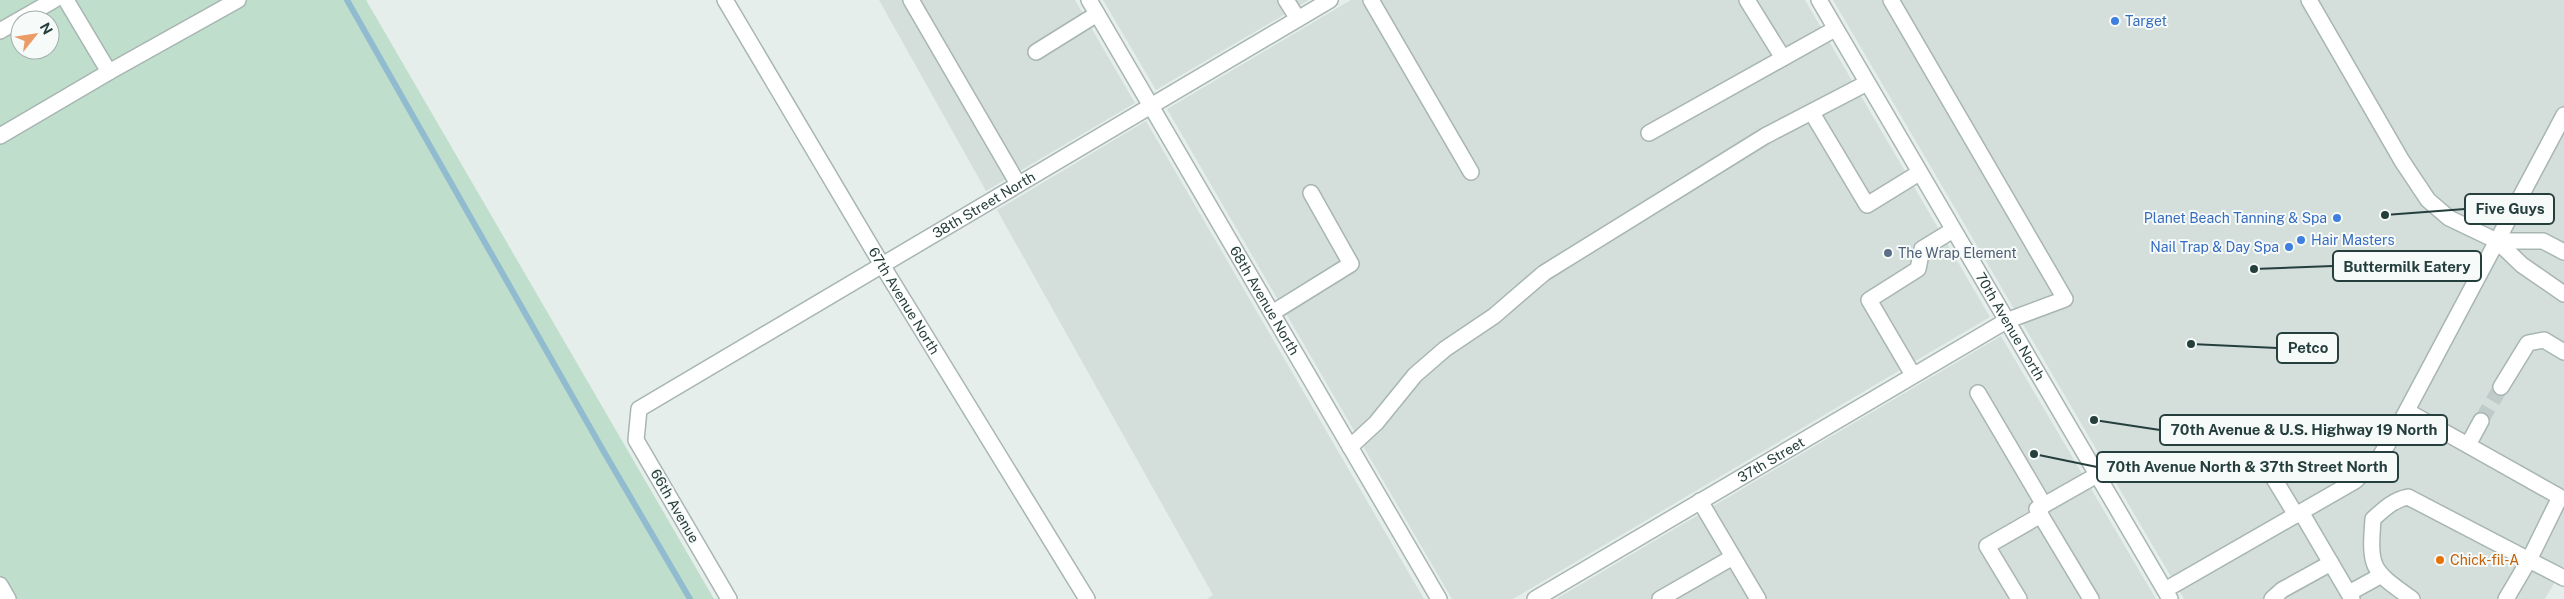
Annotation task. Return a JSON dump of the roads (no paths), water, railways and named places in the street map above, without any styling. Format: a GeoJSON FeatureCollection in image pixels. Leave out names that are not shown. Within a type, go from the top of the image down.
{"type":"FeatureCollection","features":[{"type":"Feature","properties":{"kind":"street"},"geometry":{"type":"LineString","coordinates":[[0,32],[54,0]]}},
{"type":"Feature","properties":{"kind":"street"},"geometry":{"type":"LineString","coordinates":[[66,0],[109,72]]}},
{"type":"Feature","properties":{"kind":"street"},"geometry":{"type":"LineString","coordinates":[[0,136],[238,0]]}},
{"type":"Feature","properties":{"kind":"street","name":"67th Avenue North"},"geometry":{"type":"LineString","coordinates":[[725,0],[882,265],[1087,599]]}},
{"type":"Feature","properties":{"kind":"street"},"geometry":{"type":"LineString","coordinates":[[910,0],[1018,184]]}},
{"type":"Feature","properties":{"kind":"street","name":"68th Avenue North"},"geometry":{"type":"LineString","coordinates":[[1089,0],[1439,599]]}},
{"type":"Feature","properties":{"kind":"street"},"geometry":{"type":"LineString","coordinates":[[1286,0],[1298,19]]}},
{"type":"Feature","properties":{"kind":"street","name":"38th Street North"},"geometry":{"type":"LineString","coordinates":[[639,409],[1330,0]]}},
{"type":"Feature","properties":{"kind":"street"},"geometry":{"type":"LineString","coordinates":[[1371,0],[1471,172]]}},
{"type":"Feature","properties":{"kind":"street"},"geometry":{"type":"LineString","coordinates":[[1747,0],[1783,58]]}},
{"type":"Feature","properties":{"kind":"street","name":"70th Avenue North"},"geometry":{"type":"LineString","coordinates":[[1819,0],[2168,595]]}},
{"type":"Feature","properties":{"kind":"street","name":"37th Street"},"geometry":{"type":"LineString","coordinates":[[1535,599],[2006,321],[2066,299],[1891,0]]}},
{"type":"Feature","properties":{"kind":"street"},"geometry":{"type":"LineString","coordinates":[[2309,0],[2402,161],[2428,200],[2449,218],[2497,241],[2522,265],[2564,294]]}},
{"type":"Feature","properties":{"kind":"street"},"geometry":{"type":"LineString","coordinates":[[1036,52],[1098,14]]}},
{"type":"Feature","properties":{"kind":"street"},"geometry":{"type":"LineString","coordinates":[[1649,133],[1835,28]]}},
{"type":"Feature","properties":{"kind":"street"},"geometry":{"type":"LineString","coordinates":[[1350,446],[1376,423],[1415,375],[1445,349],[1494,316],[1544,272],[1765,136],[1868,83]]}},
{"type":"Feature","properties":{"kind":"street"},"geometry":{"type":"LineString","coordinates":[[1812,113],[1868,204],[1920,173]]}},
{"type":"Feature","properties":{"kind":"street"},"geometry":{"type":"LineString","coordinates":[[2168,595],[2299,513],[2355,481],[2379,458],[2407,411],[2497,241],[2562,124]]}},
{"type":"Feature","properties":{"kind":"street"},"geometry":{"type":"LineString","coordinates":[[1272,313],[1351,264],[1311,193]]}},
{"type":"Feature","properties":{"kind":"street"},"geometry":{"type":"LineString","coordinates":[[1913,375],[1869,300],[1918,269],[1922,249],[1953,230]]}},
{"type":"Feature","properties":{"kind":"street"},"geometry":{"type":"LineString","coordinates":[[2497,241],[2543,242],[2564,252]]}},
{"type":"Feature","properties":{"kind":"street"},"geometry":{"type":"LineString","coordinates":[[2501,387],[2528,343],[2544,340],[2564,352]]}},
{"type":"Feature","properties":{"kind":"street"},"geometry":{"type":"LineString","coordinates":[[1978,393],[2090,599]]}},
{"type":"Feature","properties":{"kind":"street","name":"66th Avenue"},"geometry":{"type":"LineString","coordinates":[[639,409],[636,440],[729,599]]}},
{"type":"Feature","properties":{"kind":"street"},"geometry":{"type":"LineString","coordinates":[[2407,411],[2562,495],[2529,560],[2506,599]]}},
{"type":"Feature","properties":{"kind":"street"},"geometry":{"type":"LineString","coordinates":[[2468,445],[2481,422]]}},
{"type":"Feature","properties":{"kind":"street"},"geometry":{"type":"LineString","coordinates":[[2270,472],[2299,513],[2351,596],[2380,576]]}},
{"type":"Feature","properties":{"kind":"street"},"geometry":{"type":"LineString","coordinates":[[2019,599],[1987,546],[2097,476]]}},
{"type":"Feature","properties":{"kind":"street"},"geometry":{"type":"LineString","coordinates":[[2412,599],[2380,576],[2373,563],[2373,519],[2388,505],[2400,498],[2408,497],[2564,578]]}},
{"type":"Feature","properties":{"kind":"street"},"geometry":{"type":"LineString","coordinates":[[1700,501],[1758,599]]}},
{"type":"Feature","properties":{"kind":"street"},"geometry":{"type":"LineString","coordinates":[[1660,599],[1685,593],[1733,556]]}},
{"type":"Feature","properties":{"kind":"street"},"geometry":{"type":"LineString","coordinates":[[2272,599],[2282,590],[2331,563]]}},
{"type":"Feature","properties":{"kind":"street"},"geometry":{"type":"LineString","coordinates":[[0,586],[8,599]]}},
{"type":"Feature","properties":{"kind":"waterway"},"geometry":{"type":"LineString","coordinates":[[347,0],[604,452],[690,599]]}},
{"type":"Feature","properties":{"kind":"tunnel"},"geometry":{"type":"LineString","coordinates":[[2481,421],[2501,387]]}},
{"type":"Feature","properties":{"kind":"place","name":"Target"},"geometry":{"type":"Point","coordinates":[2115,21]}},
{"type":"Feature","properties":{"kind":"place","name":"Five Guys"},"geometry":{"type":"Point","coordinates":[2385,215]}},
{"type":"Feature","properties":{"kind":"place","name":"Planet Beach Tanning & Spa"},"geometry":{"type":"Point","coordinates":[2337,218]}},
{"type":"Feature","properties":{"kind":"place","name":"Hair Masters"},"geometry":{"type":"Point","coordinates":[2301,240]}},
{"type":"Feature","properties":{"kind":"place","name":"Nail Trap & Day Spa"},"geometry":{"type":"Point","coordinates":[2289,247]}},
{"type":"Feature","properties":{"kind":"place","name":"The Wrap Element"},"geometry":{"type":"Point","coordinates":[1888,253]}},
{"type":"Feature","properties":{"kind":"place","name":"Buttermilk Eatery"},"geometry":{"type":"Point","coordinates":[2254,269]}},
{"type":"Feature","properties":{"kind":"place","name":"Petco"},"geometry":{"type":"Point","coordinates":[2191,344]}},
{"type":"Feature","properties":{"kind":"place","name":"70th Avenue & U.S. Highway 19 North"},"geometry":{"type":"Point","coordinates":[2094,420]}},
{"type":"Feature","properties":{"kind":"place","name":"70th Avenue North & 37th Street North"},"geometry":{"type":"Point","coordinates":[2034,454]}},
{"type":"Feature","properties":{"kind":"place","name":"Chick-fil-A"},"geometry":{"type":"Point","coordinates":[2440,560]}}]}
